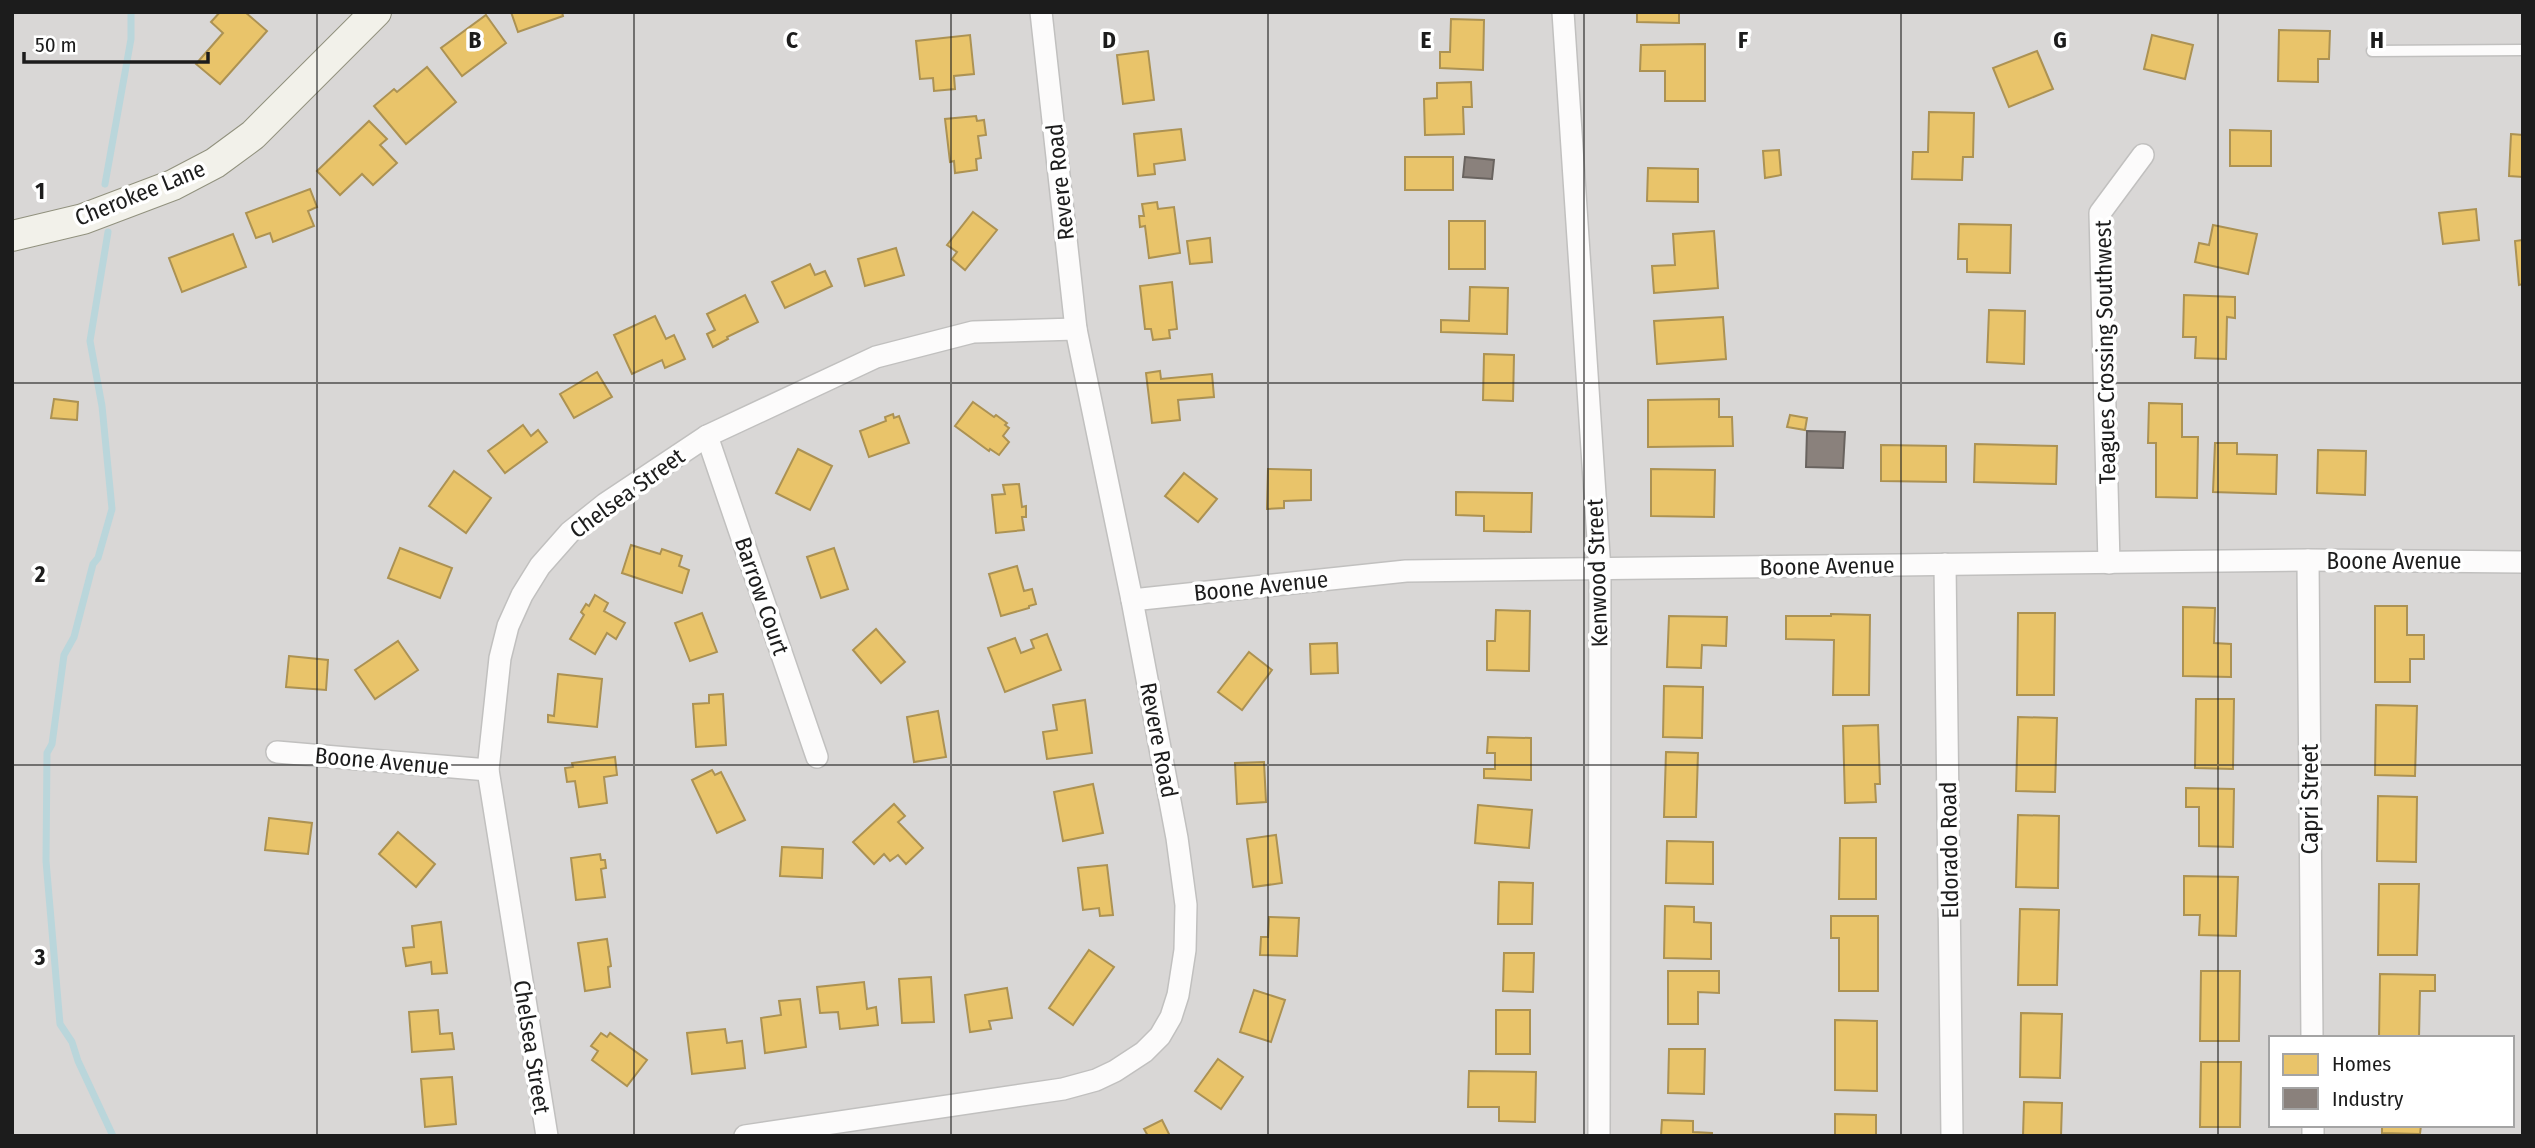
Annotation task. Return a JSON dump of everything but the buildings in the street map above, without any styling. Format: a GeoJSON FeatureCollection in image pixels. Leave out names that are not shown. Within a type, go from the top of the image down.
{"type":"FeatureCollection","features":[{"type":"Feature","properties":{"kind":"street","name":"Cherokee Lane"},"geometry":{"type":"LineString","coordinates":[[12,236],[83,219],[173,185],[215,163],[253,135],[376,12]]}},
{"type":"Feature","properties":{"kind":"street","name":"Revere Road"},"geometry":{"type":"LineString","coordinates":[[745,1136],[1063,1089],[1096,1080],[1144,1052],[1160,1036],[1171,1017],[1178,995],[1185,950],[1186,905],[1177,838],[1132,600],[1076,329],[1041,12]]}},
{"type":"Feature","properties":{"kind":"street","name":"Kenwood Street"},"geometry":{"type":"LineString","coordinates":[[1563,12],[1600,570],[1599,1136]]}},
{"type":"Feature","properties":{"kind":"street","name":"Teagues Crossing Southwest"},"geometry":{"type":"LineString","coordinates":[[2109,563],[2100,213],[2143,155]]}},
{"type":"Feature","properties":{"kind":"street","name":"Chelsea Street"},"geometry":{"type":"LineString","coordinates":[[547,1136],[488,770],[502,647],[522,595],[540,566],[570,532],[604,504],[706,436],[876,357],[973,332],[1076,329]]}},
{"type":"Feature","properties":{"kind":"street","name":"Barrow Court"},"geometry":{"type":"LineString","coordinates":[[706,436],[817,757]]}},
{"type":"Feature","properties":{"kind":"street","name":"Boone Avenue"},"geometry":{"type":"LineString","coordinates":[[1132,600],[1406,571],[2308,560],[2523,562]]}},
{"type":"Feature","properties":{"kind":"street","name":"Capri Street"},"geometry":{"type":"LineString","coordinates":[[2308,560],[2312,1036]]}},
{"type":"Feature","properties":{"kind":"street","name":"Eldorado Road"},"geometry":{"type":"LineString","coordinates":[[1945,564],[1952,1136]]}},
{"type":"Feature","properties":{"kind":"street","name":"Boone Avenue"},"geometry":{"type":"LineString","coordinates":[[277,752],[488,770]]}},
{"type":"Feature","properties":{"kind":"lane"},"geometry":{"type":"LineString","coordinates":[[2372,51],[2523,50]]}},
{"type":"Feature","properties":{"kind":"shaded area"},"geometry":{"type":"Polygon","coordinates":[[[12,12],[2523,12],[2523,1136],[12,1136],[12,12]]]}},
{"type":"Feature","properties":{"kind":"waterway"},"geometry":{"type":"LineString","coordinates":[[105,184],[131,39],[131,12]]}},
{"type":"Feature","properties":{"kind":"waterway"},"geometry":{"type":"LineString","coordinates":[[108,232],[90,341],[102,406],[112,509],[98,558],[93,564],[74,637],[64,655],[52,744],[47,753],[46,861],[60,1024],[72,1042],[113,1136]]}}]}
